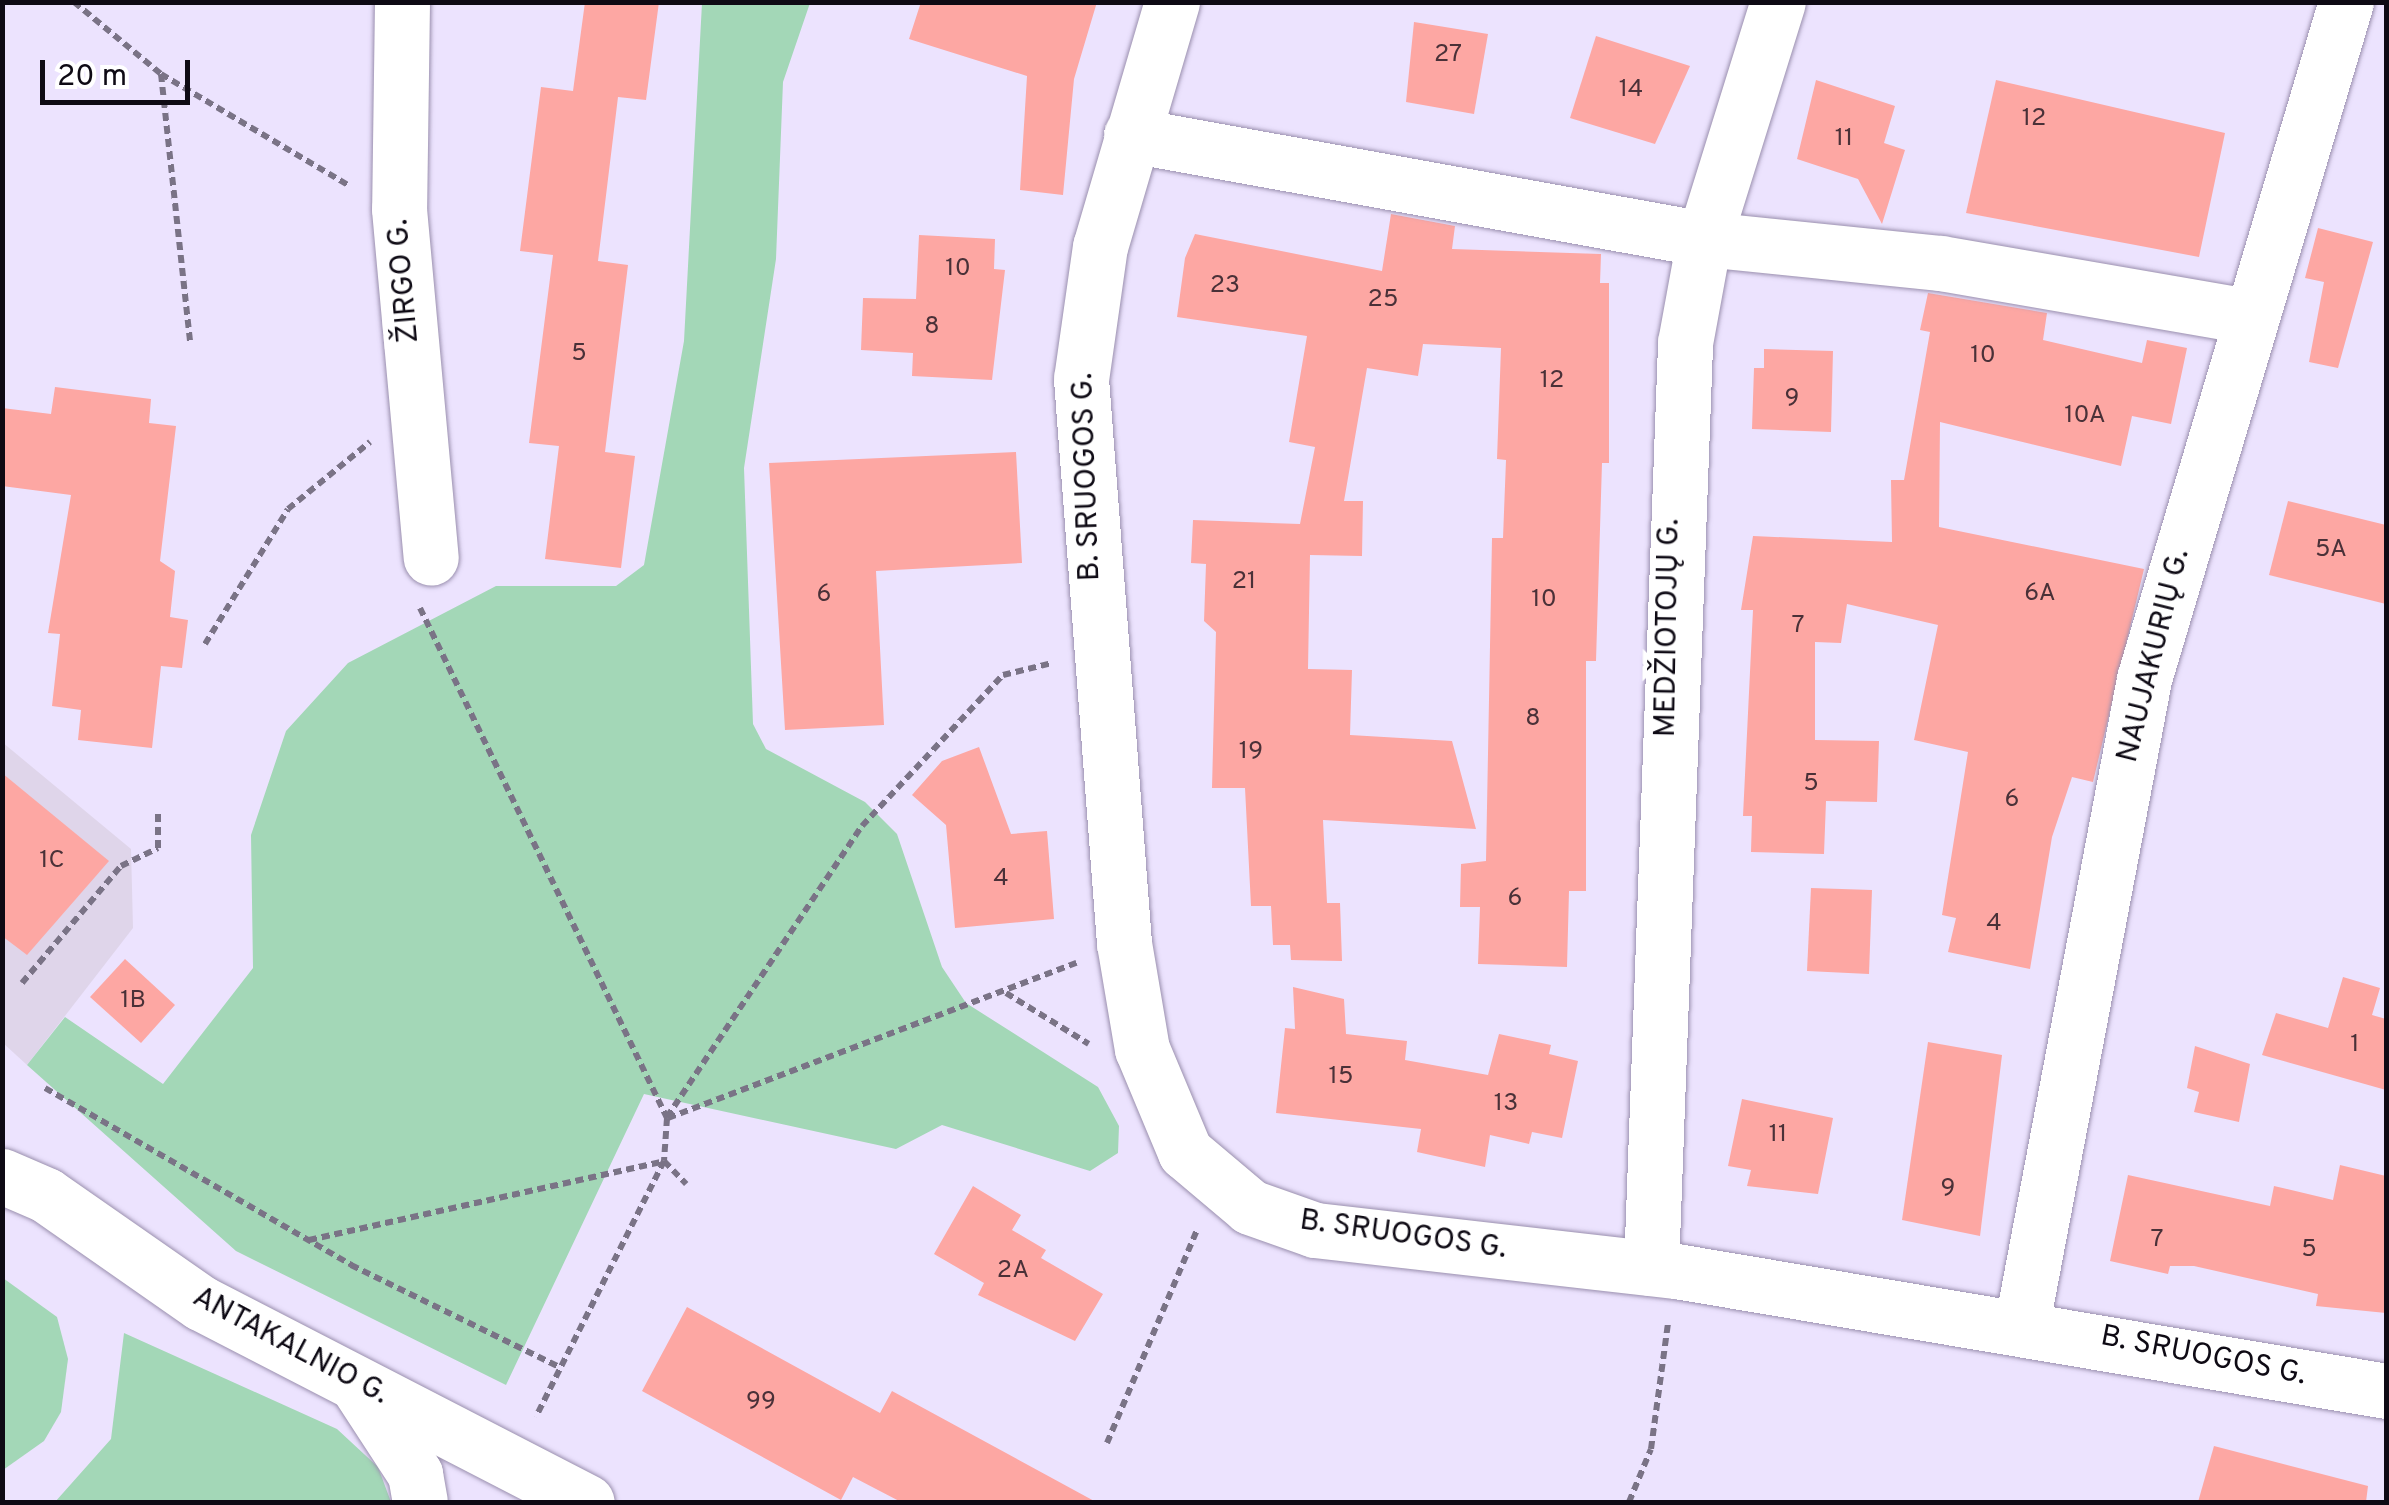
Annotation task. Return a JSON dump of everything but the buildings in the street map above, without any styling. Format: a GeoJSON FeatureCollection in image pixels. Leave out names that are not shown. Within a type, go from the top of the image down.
{"type":"FeatureCollection","features":[{"type":"Feature","properties":{"kind":"street","name":"ŽIRGO G."},"geometry":{"type":"LineString","coordinates":[[402,2],[399,209],[430,558]]}},
{"type":"Feature","properties":{"kind":"street","name":"B. SRUOGOS G."},"geometry":{"type":"LineString","coordinates":[[1172,2],[1100,246],[1081,378],[1097,652],[1124,943],[1142,1049],[1185,1152],[1250,1208],[1315,1230],[1664,1269],[2022,1323],[2386,1391]]}},
{"type":"Feature","properties":{"kind":"street","name":"MEDŽIOTOJŲ G."},"geometry":{"type":"LineString","coordinates":[[1664,1269],[1673,490],[1704,238],[1778,2]]}},
{"type":"Feature","properties":{"kind":"street","name":"NAUJAKURIŲ G."},"geometry":{"type":"LineString","coordinates":[[2022,1323],[2144,679],[2248,316],[2346,2]]}},
{"type":"Feature","properties":{"kind":"street"},"geometry":{"type":"LineString","coordinates":[[1131,135],[1704,238],[1941,262],[2248,316]]}},
{"type":"Feature","properties":{"kind":"street","name":"ANTAKALNIO G."},"geometry":{"type":"LineString","coordinates":[[2,1152],[24,1186],[200,1303],[587,1502]]}},
{"type":"Feature","properties":{"kind":"street"},"geometry":{"type":"LineString","coordinates":[[354,1379],[408,1460],[420,1502]]}},
{"type":"Feature","properties":{"kind":"path"},"geometry":{"type":"LineString","coordinates":[[74,2],[161,74],[278,151],[399,209]]}},
{"type":"Feature","properties":{"kind":"path"},"geometry":{"type":"LineString","coordinates":[[161,74],[190,342]]}},
{"type":"Feature","properties":{"kind":"path"},"geometry":{"type":"LineString","coordinates":[[205,644],[288,508],[416,405]]}},
{"type":"Feature","properties":{"kind":"path"},"geometry":{"type":"LineString","coordinates":[[430,558],[418,617],[667,1118]]}},
{"type":"Feature","properties":{"kind":"path"},"geometry":{"type":"LineString","coordinates":[[537,1416],[664,1160],[667,1118],[862,826],[1003,676],[1097,652]]}},
{"type":"Feature","properties":{"kind":"path"},"geometry":{"type":"LineString","coordinates":[[22,983],[121,866],[158,848],[158,814]]}},
{"type":"Feature","properties":{"kind":"path"},"geometry":{"type":"LineString","coordinates":[[667,1118],[1005,992],[1124,943]]}},
{"type":"Feature","properties":{"kind":"path"},"geometry":{"type":"LineString","coordinates":[[1005,992],[1105,1054],[1142,1049]]}},
{"type":"Feature","properties":{"kind":"path"},"geometry":{"type":"LineString","coordinates":[[45,1088],[308,1240],[559,1367]]}},
{"type":"Feature","properties":{"kind":"path"},"geometry":{"type":"LineString","coordinates":[[308,1240],[664,1160]]}},
{"type":"Feature","properties":{"kind":"path"},"geometry":{"type":"LineString","coordinates":[[664,1160],[686,1184]]}},
{"type":"Feature","properties":{"kind":"path"},"geometry":{"type":"LineString","coordinates":[[1107,1443],[1201,1220]]}},
{"type":"Feature","properties":{"kind":"path"},"geometry":{"type":"LineString","coordinates":[[1630,1502],[1650,1449],[1664,1269]]}},
{"type":"Feature","properties":{"kind":"shaded area"},"geometry":{"type":"Polygon","coordinates":[[[2,742],[131,849],[133,928],[27,1065],[3,1043],[2,742]]]}},
{"type":"Feature","properties":{"kind":"green space"},"geometry":{"type":"Polygon","coordinates":[[[702,3],[810,3],[783,82],[776,259],[744,468],[753,724],[766,749],[865,802],[897,834],[942,967],[966,1003],[1098,1087],[1119,1126],[1118,1153],[1090,1171],[942,1125],[896,1149],[644,1094],[506,1385],[236,1251],[27,1065],[65,1017],[163,1084],[253,968],[251,835],[286,731],[348,663],[496,586],[616,586],[644,565],[684,341],[702,3]]]}},
{"type":"Feature","properties":{"kind":"green space"},"geometry":{"type":"Polygon","coordinates":[[[3,1278],[57,1317],[68,1359],[61,1412],[44,1441],[3,1470],[3,1278]]]}},
{"type":"Feature","properties":{"kind":"green space"},"geometry":{"type":"Polygon","coordinates":[[[124,1333],[337,1429],[378,1467],[391,1502],[55,1502],[111,1439],[124,1333]]]}}]}
